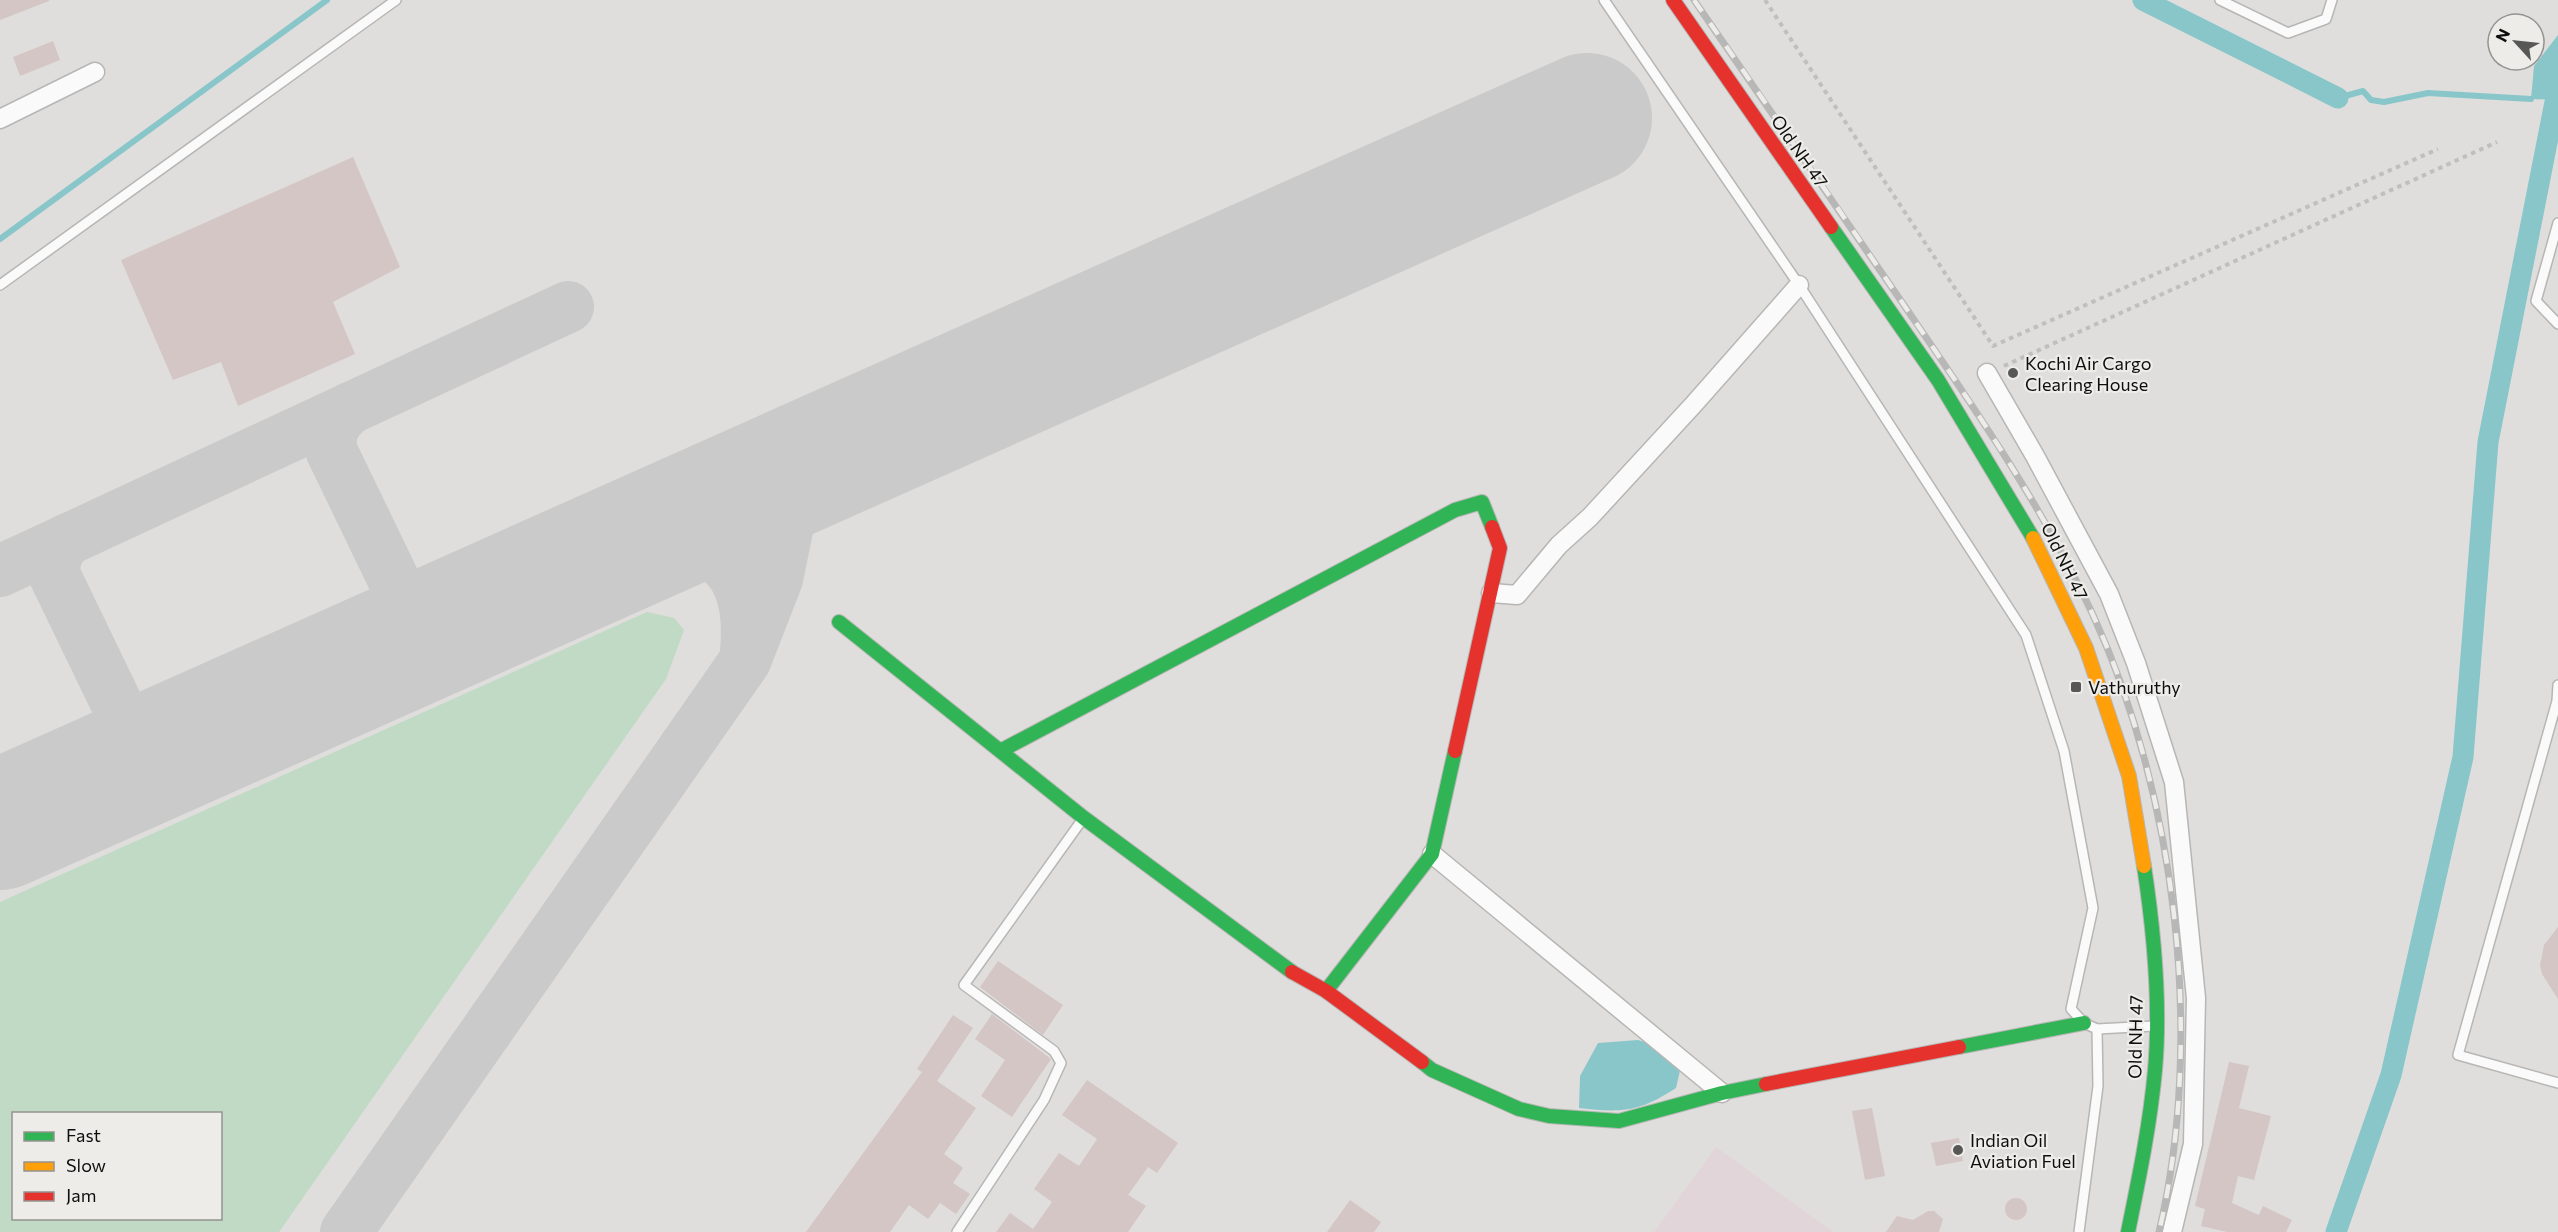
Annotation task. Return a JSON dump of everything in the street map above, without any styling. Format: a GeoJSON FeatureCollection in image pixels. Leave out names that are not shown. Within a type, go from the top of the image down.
{"type":"FeatureCollection","features":[{"type":"Feature","properties":{"kind":"street","name":"Old NH 47"},"geometry":{"type":"LineString","coordinates":[[1673,0],[1938,380],[2027,525],[2086,648],[2129,776],[2150,905],[2157,1026],[2145,1149],[2128,1232]]}},
{"type":"Feature","properties":{"kind":"street"},"geometry":{"type":"LineString","coordinates":[[0,119],[95,72]]}},
{"type":"Feature","properties":{"kind":"street"},"geometry":{"type":"LineString","coordinates":[[1491,593],[1516,595],[1559,545],[1590,517],[1694,404],[1799,285]]}},
{"type":"Feature","properties":{"kind":"street"},"geometry":{"type":"LineString","coordinates":[[1987,373],[2035,456],[2109,594],[2136,663],[2174,782],[2196,998],[2193,1144],[2172,1232]]}},
{"type":"Feature","properties":{"kind":"street"},"geometry":{"type":"LineString","coordinates":[[1002,750],[1455,510],[1482,502],[1500,548],[1432,854],[1326,991]]}},
{"type":"Feature","properties":{"kind":"street"},"geometry":{"type":"LineString","coordinates":[[839,622],[1002,750],[1084,818],[1279,965],[1326,991],[1432,1070],[1519,1108],[1549,1116],[1619,1121],[1722,1093],[2090,1026]]}},
{"type":"Feature","properties":{"kind":"street"},"geometry":{"type":"LineString","coordinates":[[1432,854],[1722,1093]]}},
{"type":"Feature","properties":{"kind":"lane"},"geometry":{"type":"LineString","coordinates":[[0,285],[396,0]]}},
{"type":"Feature","properties":{"kind":"lane"},"geometry":{"type":"LineString","coordinates":[[1604,0],[1799,285],[2026,635],[2064,751],[2092,908],[2071,1009],[2090,1026],[2098,1086],[2079,1232]]}},
{"type":"Feature","properties":{"kind":"lane"},"geometry":{"type":"LineString","coordinates":[[2220,0],[2288,33],[2326,19],[2332,0]]}},
{"type":"Feature","properties":{"kind":"lane"},"geometry":{"type":"LineString","coordinates":[[2558,223],[2536,302],[2558,324]]}},
{"type":"Feature","properties":{"kind":"lane"},"geometry":{"type":"LineString","coordinates":[[2558,685],[2557,701],[2458,1055],[2558,1083]]}},
{"type":"Feature","properties":{"kind":"lane"},"geometry":{"type":"LineString","coordinates":[[957,1232],[1044,1100],[1061,1063],[1054,1051],[964,985],[1084,818]]}},
{"type":"Feature","properties":{"kind":"lane"},"geometry":{"type":"LineString","coordinates":[[2090,1026],[2157,1026]]}},
{"type":"Feature","properties":{"kind":"path"},"geometry":{"type":"LineString","coordinates":[[1765,0],[1993,346],[2438,149]]}},
{"type":"Feature","properties":{"kind":"path"},"geometry":{"type":"LineString","coordinates":[[1987,373],[2497,142]]}},
{"type":"Feature","properties":{"kind":"shaded area"},"geometry":{"type":"Polygon","coordinates":[[[1716,1147],[1833,1232],[1654,1232],[1716,1147]]]}},
{"type":"Feature","properties":{"kind":"green space"},"geometry":{"type":"Polygon","coordinates":[[[647,612],[674,618],[684,630],[666,679],[279,1232],[0,1232],[0,902],[647,612]]]}},
{"type":"Feature","properties":{"kind":"water"},"geometry":{"type":"Polygon","coordinates":[[[2558,35],[2558,100],[2531,99],[2533,72],[2546,72],[2546,50],[2558,35]]]}},
{"type":"Feature","properties":{"kind":"water"},"geometry":{"type":"Polygon","coordinates":[[[1638,1040],[1664,1048],[1682,1062],[1676,1088],[1651,1102],[1630,1109],[1579,1108],[1580,1076],[1598,1043],[1638,1040]]]}},
{"type":"Feature","properties":{"kind":"building"},"geometry":{"type":"Polygon","coordinates":[[[0,0],[49,0],[49,1],[0,20],[0,0]]]}},
{"type":"Feature","properties":{"kind":"building"},"geometry":{"type":"Polygon","coordinates":[[[53,41],[60,60],[20,76],[13,57],[53,41]]]}},
{"type":"Feature","properties":{"kind":"building"},"geometry":{"type":"Polygon","coordinates":[[[353,157],[400,267],[333,302],[355,354],[238,406],[221,362],[173,380],[121,260],[353,157]]]}},
{"type":"Feature","properties":{"kind":"building"},"geometry":{"type":"Polygon","coordinates":[[[2558,927],[2558,999],[2542,974],[2540,965],[2544,945],[2558,927]]]}},
{"type":"Feature","properties":{"kind":"building"},"geometry":{"type":"Polygon","coordinates":[[[998,961],[1063,1005],[1043,1035],[980,987],[998,961]]]}},
{"type":"Feature","properties":{"kind":"building"},"geometry":{"type":"Polygon","coordinates":[[[992,1014],[1051,1059],[1012,1117],[981,1096],[1005,1060],[975,1039],[992,1014]]]}},
{"type":"Feature","properties":{"kind":"building"},"geometry":{"type":"Polygon","coordinates":[[[953,1015],[973,1028],[937,1081],[976,1108],[944,1154],[963,1168],[953,1183],[970,1194],[956,1214],[940,1203],[928,1219],[909,1205],[890,1232],[806,1232],[922,1072],[917,1069],[953,1015]]]}},
{"type":"Feature","properties":{"kind":"building"},"geometry":{"type":"Polygon","coordinates":[[[2229,1062],[2249,1066],[2239,1108],[2271,1116],[2254,1180],[2238,1176],[2232,1203],[2259,1215],[2263,1206],[2292,1220],[2286,1232],[2227,1232],[2201,1226],[2205,1209],[2195,1206],[2229,1062]]]}},
{"type":"Feature","properties":{"kind":"building"},"geometry":{"type":"Polygon","coordinates":[[[1087,1080],[1178,1143],[1157,1173],[1148,1167],[1128,1195],[1146,1206],[1128,1232],[996,1232],[1010,1213],[1033,1229],[1052,1202],[1034,1189],[1059,1153],[1079,1166],[1097,1139],[1062,1115],[1087,1080]]]}},
{"type":"Feature","properties":{"kind":"building"},"geometry":{"type":"Polygon","coordinates":[[[1872,1108],[1885,1176],[1865,1180],[1852,1111],[1872,1108]]]}},
{"type":"Feature","properties":{"kind":"building"},"geometry":{"type":"Polygon","coordinates":[[[1959,1138],[1963,1161],[1936,1166],[1931,1143],[1959,1138]]]}},
{"type":"Feature","properties":{"kind":"building"},"geometry":{"type":"Polygon","coordinates":[[[2012,1198],[2020,1198],[2027,1205],[2027,1213],[2020,1220],[2012,1220],[2005,1213],[2005,1205],[2012,1198]]]}},
{"type":"Feature","properties":{"kind":"building"},"geometry":{"type":"Polygon","coordinates":[[[1350,1200],[1381,1222],[1374,1232],[1327,1232],[1350,1200]]]}},
{"type":"Feature","properties":{"kind":"building"},"geometry":{"type":"Polygon","coordinates":[[[1928,1211],[1934,1211],[1943,1219],[1939,1232],[1886,1232],[1897,1216],[1913,1220],[1928,1211]]]}},
{"type":"Feature","properties":{"kind":"waterway"},"geometry":{"type":"LineString","coordinates":[[0,239],[327,0]]}},
{"type":"Feature","properties":{"kind":"waterway"},"geometry":{"type":"LineString","coordinates":[[2143,0],[2338,98]]}},
{"type":"Feature","properties":{"kind":"waterway"},"geometry":{"type":"LineString","coordinates":[[2338,98],[2363,91],[2371,100],[2384,102],[2428,93],[2531,99]]}},
{"type":"Feature","properties":{"kind":"waterway"},"geometry":{"type":"LineString","coordinates":[[2336,1232],[2391,1075],[2463,757],[2488,442],[2555,102]]}},
{"type":"Feature","properties":{"kind":"taxiway"},"geometry":{"type":"LineString","coordinates":[[0,571],[568,307]]}},
{"type":"Feature","properties":{"kind":"taxiway"},"geometry":{"type":"LineString","coordinates":[[350,408],[340,417],[334,427],[331,450],[402,597],[419,617],[447,626]]}},
{"type":"Feature","properties":{"kind":"taxiway"},"geometry":{"type":"LineString","coordinates":[[346,1232],[745,661],[777,579],[791,511],[801,490],[825,468],[878,434]]}},
{"type":"Feature","properties":{"kind":"taxiway"},"geometry":{"type":"LineString","coordinates":[[68,539],[57,556],[55,576],[126,723],[135,734],[150,745],[170,749]]}},
{"type":"Feature","properties":{"kind":"taxiway"},"geometry":{"type":"LineString","coordinates":[[609,554],[651,546],[682,545],[709,553],[722,562],[732,574],[744,602],[746,651]]}},
{"type":"Feature","properties":{"kind":"taxiway"},"geometry":{"type":"LineString","coordinates":[[116,774],[127,749],[126,723]]}},
{"type":"Feature","properties":{"kind":"runway"},"geometry":{"type":"LineString","coordinates":[[0,825],[1587,118]]}},
{"type":"Feature","properties":{"kind":"railway"},"geometry":{"type":"LineString","coordinates":[[1694,0],[2007,459],[2073,575],[2093,615],[2122,685],[2145,760],[2162,838],[2174,918],[2180,999],[2180,1079],[2173,1157],[2159,1232]]}},
{"type":"Feature","properties":{"kind":"traffic: fast"},"geometry":{"type":"LineString","coordinates":[[1831,227],[1938,380],[2033,538]]}},
{"type":"Feature","properties":{"kind":"traffic: fast"},"geometry":{"type":"LineString","coordinates":[[1002,750],[1455,510],[1482,502],[1492,527]]}},
{"type":"Feature","properties":{"kind":"traffic: fast"},"geometry":{"type":"LineString","coordinates":[[839,622],[1084,818],[1292,972]]}},
{"type":"Feature","properties":{"kind":"traffic: fast"},"geometry":{"type":"LineString","coordinates":[[1326,991],[1432,854],[1455,751]]}},
{"type":"Feature","properties":{"kind":"traffic: fast"},"geometry":{"type":"LineString","coordinates":[[2128,1232],[2147,1131],[2157,1045],[2156,968],[2144,866]]}},
{"type":"Feature","properties":{"kind":"traffic: fast"},"geometry":{"type":"LineString","coordinates":[[1959,1047],[2084,1023]]}},
{"type":"Feature","properties":{"kind":"traffic: fast"},"geometry":{"type":"LineString","coordinates":[[1422,1062],[1432,1070],[1519,1109],[1549,1116],[1619,1121],[1722,1093],[1766,1084]]}},
{"type":"Feature","properties":{"kind":"traffic: slow"},"geometry":{"type":"LineString","coordinates":[[2033,538],[2086,648],[2129,776],[2144,866]]}},
{"type":"Feature","properties":{"kind":"traffic: jam"},"geometry":{"type":"LineString","coordinates":[[1673,0],[1831,227]]}},
{"type":"Feature","properties":{"kind":"traffic: jam"},"geometry":{"type":"LineString","coordinates":[[1455,751],[1500,548],[1492,527]]}},
{"type":"Feature","properties":{"kind":"traffic: jam"},"geometry":{"type":"LineString","coordinates":[[1292,972],[1326,991],[1422,1062]]}},
{"type":"Feature","properties":{"kind":"traffic: jam"},"geometry":{"type":"LineString","coordinates":[[1766,1084],[1959,1047]]}},
{"type":"Feature","properties":{"kind":"place","name":"Kochi Air Cargo Clearing House"},"geometry":{"type":"Point","coordinates":[2013,373]}},
{"type":"Feature","properties":{"kind":"place","name":"Vathuruthy"},"geometry":{"type":"Point","coordinates":[2076,687]}},
{"type":"Feature","properties":{"kind":"place","name":"Indian Oil Aviation Fuel"},"geometry":{"type":"Point","coordinates":[1958,1150]}}]}
